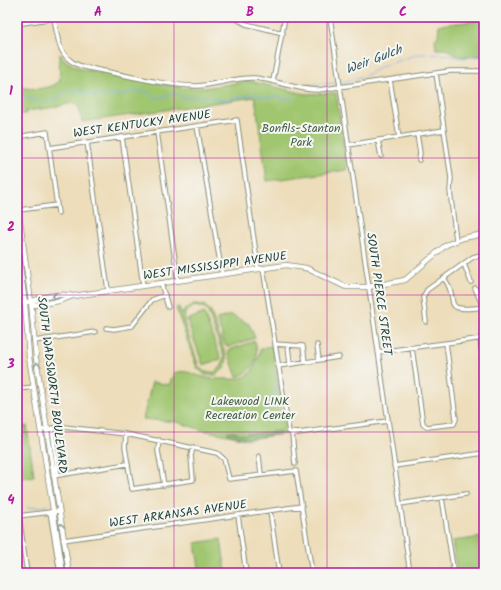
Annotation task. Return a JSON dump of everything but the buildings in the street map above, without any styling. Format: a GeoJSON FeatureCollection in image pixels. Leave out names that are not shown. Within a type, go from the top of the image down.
{"type":"FeatureCollection","features":[{"type":"Feature","properties":{"kind":"main road","name":"SOUTH WADSWORTH BOULEVARD"},"geometry":{"type":"LineString","coordinates":[[17,199],[25,252],[34,341],[46,429],[56,475],[54,511]]}},
{"type":"Feature","properties":{"kind":"main road"},"geometry":{"type":"LineString","coordinates":[[17,234],[21,250],[25,252]]}},
{"type":"Feature","properties":{"kind":"main road","name":"WEST MISSISSIPPI AVENUE"},"geometry":{"type":"LineString","coordinates":[[17,304],[31,302],[35,305],[45,304],[64,300],[73,296],[108,290],[286,265],[300,266],[342,285],[355,288],[368,287],[400,282],[409,278],[436,253],[456,240],[484,234]]}},
{"type":"Feature","properties":{"kind":"main road","name":"SOUTH WADSWORTH BOULEVARD"},"geometry":{"type":"LineString","coordinates":[[17,246],[25,303],[28,344],[48,476],[60,541],[69,573]]}},
{"type":"Feature","properties":{"kind":"main road"},"geometry":{"type":"LineString","coordinates":[[34,387],[37,388],[43,405]]}},
{"type":"Feature","properties":{"kind":"main road","name":"SOUTH WADSWORTH BOULEVARD"},"geometry":{"type":"LineString","coordinates":[[60,541],[63,573]]}},
{"type":"Feature","properties":{"kind":"street"},"geometry":{"type":"LineString","coordinates":[[23,23],[33,19],[54,17],[59,45],[63,53],[71,62],[85,68],[184,85],[209,85],[248,78],[273,81],[307,90],[339,88],[436,73],[484,72]]}},
{"type":"Feature","properties":{"kind":"street"},"geometry":{"type":"LineString","coordinates":[[233,17],[246,24],[283,33]]}},
{"type":"Feature","properties":{"kind":"street"},"geometry":{"type":"LineString","coordinates":[[273,81],[285,17]]}},
{"type":"Feature","properties":{"kind":"street","name":"SOUTH PIERCE STREET"},"geometry":{"type":"LineString","coordinates":[[330,17],[339,88],[410,573]]}},
{"type":"Feature","properties":{"kind":"street"},"geometry":{"type":"LineString","coordinates":[[436,73],[456,240]]}},
{"type":"Feature","properties":{"kind":"street"},"geometry":{"type":"LineString","coordinates":[[390,80],[399,137]]}},
{"type":"Feature","properties":{"kind":"street","name":"WEST KENTUCKY AVENUE"},"geometry":{"type":"LineString","coordinates":[[49,148],[237,120],[261,268]]}},
{"type":"Feature","properties":{"kind":"street"},"geometry":{"type":"LineString","coordinates":[[197,126],[222,274]]}},
{"type":"Feature","properties":{"kind":"street"},"geometry":{"type":"LineString","coordinates":[[348,145],[444,130]]}},
{"type":"Feature","properties":{"kind":"street"},"geometry":{"type":"LineString","coordinates":[[17,137],[47,132],[58,214]]}},
{"type":"Feature","properties":{"kind":"street"},"geometry":{"type":"LineString","coordinates":[[157,132],[178,281]]}},
{"type":"Feature","properties":{"kind":"street"},"geometry":{"type":"LineString","coordinates":[[417,134],[419,160]]}},
{"type":"Feature","properties":{"kind":"street"},"geometry":{"type":"LineString","coordinates":[[122,137],[143,285]]}},
{"type":"Feature","properties":{"kind":"street"},"geometry":{"type":"LineString","coordinates":[[378,140],[381,156]]}},
{"type":"Feature","properties":{"kind":"street"},"geometry":{"type":"LineString","coordinates":[[87,142],[108,290]]}},
{"type":"Feature","properties":{"kind":"street"},"geometry":{"type":"LineString","coordinates":[[19,210],[57,205]]}},
{"type":"Feature","properties":{"kind":"street"},"geometry":{"type":"LineString","coordinates":[[426,322],[423,297],[427,290],[477,255],[484,254]]}},
{"type":"Feature","properties":{"kind":"street"},"geometry":{"type":"LineString","coordinates":[[464,264],[471,282]]}},
{"type":"Feature","properties":{"kind":"street"},"geometry":{"type":"LineString","coordinates":[[261,268],[275,344],[287,428],[291,433],[295,464]]}},
{"type":"Feature","properties":{"kind":"street"},"geometry":{"type":"LineString","coordinates":[[444,278],[449,286],[454,305],[463,310],[483,307],[475,288]]}},
{"type":"Feature","properties":{"kind":"street"},"geometry":{"type":"LineString","coordinates":[[161,283],[168,307]]}},
{"type":"Feature","properties":{"kind":"street"},"geometry":{"type":"LineString","coordinates":[[106,328],[114,329],[132,326],[152,300],[165,295]]}},
{"type":"Feature","properties":{"kind":"street"},"geometry":{"type":"LineString","coordinates":[[34,341],[95,332]]}},
{"type":"Feature","properties":{"kind":"street"},"geometry":{"type":"LineString","coordinates":[[378,352],[482,338],[484,370]]}},
{"type":"Feature","properties":{"kind":"street"},"geometry":{"type":"LineString","coordinates":[[412,348],[423,424],[427,428],[454,424],[456,419],[446,343]]}},
{"type":"Feature","properties":{"kind":"street"},"geometry":{"type":"LineString","coordinates":[[275,344],[303,346],[305,362]]}},
{"type":"Feature","properties":{"kind":"street"},"geometry":{"type":"LineString","coordinates":[[317,345],[319,360]]}},
{"type":"Feature","properties":{"kind":"street"},"geometry":{"type":"LineString","coordinates":[[288,346],[290,364]]}},
{"type":"Feature","properties":{"kind":"street"},"geometry":{"type":"LineString","coordinates":[[278,366],[339,357]]}},
{"type":"Feature","properties":{"kind":"street"},"geometry":{"type":"LineString","coordinates":[[17,390],[34,387]]}},
{"type":"Feature","properties":{"kind":"street"},"geometry":{"type":"LineString","coordinates":[[291,433],[388,420]]}},
{"type":"Feature","properties":{"kind":"street","name":"SOUTH WADSWORTH BOULEVARD"},"geometry":{"type":"LineString","coordinates":[[52,428],[56,475]]}},
{"type":"Feature","properties":{"kind":"street"},"geometry":{"type":"LineString","coordinates":[[41,430],[68,428],[126,434],[193,447],[221,455],[224,459],[230,479],[261,474],[296,471],[312,573]]}},
{"type":"Feature","properties":{"kind":"street"},"geometry":{"type":"LineString","coordinates":[[126,434],[125,448],[132,489],[193,480],[191,456],[193,447]]}},
{"type":"Feature","properties":{"kind":"street"},"geometry":{"type":"LineString","coordinates":[[159,440],[158,451],[164,485]]}},
{"type":"Feature","properties":{"kind":"street"},"geometry":{"type":"LineString","coordinates":[[394,466],[484,453]]}},
{"type":"Feature","properties":{"kind":"street"},"geometry":{"type":"LineString","coordinates":[[259,456],[261,474]]}},
{"type":"Feature","properties":{"kind":"street"},"geometry":{"type":"LineString","coordinates":[[48,476],[127,464]]}},
{"type":"Feature","properties":{"kind":"street"},"geometry":{"type":"LineString","coordinates":[[400,504],[466,494]]}},
{"type":"Feature","properties":{"kind":"street"},"geometry":{"type":"LineString","coordinates":[[442,498],[454,573]]}},
{"type":"Feature","properties":{"kind":"street","name":"WEST ARKANSAS AVENUE"},"geometry":{"type":"LineString","coordinates":[[60,541],[302,506]]}},
{"type":"Feature","properties":{"kind":"street"},"geometry":{"type":"LineString","coordinates":[[27,573],[18,516],[54,511]]}},
{"type":"Feature","properties":{"kind":"street","name":"SOUTH WADSWORTH BOULEVARD"},"geometry":{"type":"LineString","coordinates":[[54,511],[60,573]]}},
{"type":"Feature","properties":{"kind":"street"},"geometry":{"type":"LineString","coordinates":[[270,511],[279,573]]}},
{"type":"Feature","properties":{"kind":"street"},"geometry":{"type":"LineString","coordinates":[[238,515],[246,573]]}},
{"type":"Feature","properties":{"kind":"green space"},"geometry":{"type":"Polygon","coordinates":[[[483,17],[484,55],[460,56],[455,55],[448,49],[436,49],[435,39],[438,36],[439,25],[483,20],[483,17]]]}},
{"type":"Feature","properties":{"kind":"green space","name":"Bonfils-Stanton Park"},"geometry":{"type":"Polygon","coordinates":[[[60,54],[67,62],[81,69],[184,88],[204,88],[249,81],[306,94],[336,93],[347,170],[267,181],[255,97],[82,122],[79,107],[72,103],[26,111],[26,114],[17,114],[17,87],[34,89],[45,88],[60,81],[60,54]]]}},
{"type":"Feature","properties":{"kind":"green space"},"geometry":{"type":"Polygon","coordinates":[[[194,304],[204,305],[211,312],[227,358],[225,368],[216,375],[205,375],[197,368],[176,308],[179,307],[182,315],[185,309],[194,304]],[[194,306],[185,313],[184,322],[199,367],[206,372],[215,372],[222,366],[224,357],[208,312],[204,308],[194,306]]]}},
{"type":"Feature","properties":{"kind":"green space"},"geometry":{"type":"Polygon","coordinates":[[[204,313],[221,359],[203,365],[187,320],[204,313]]]}},
{"type":"Feature","properties":{"kind":"green space"},"geometry":{"type":"Polygon","coordinates":[[[231,315],[249,324],[255,338],[228,347],[225,345],[217,319],[231,315]]]}},
{"type":"Feature","properties":{"kind":"green space"},"geometry":{"type":"Polygon","coordinates":[[[255,341],[257,353],[254,364],[247,372],[237,377],[228,352],[229,350],[255,341]]]}},
{"type":"Feature","properties":{"kind":"green space","name":"Lakewood LINK Recreation Center"},"geometry":{"type":"Polygon","coordinates":[[[272,346],[285,434],[247,439],[202,430],[177,422],[143,419],[152,382],[169,385],[174,373],[178,372],[188,372],[211,379],[241,378],[246,376],[254,368],[261,348],[272,346]]]}},
{"type":"Feature","properties":{"kind":"green space"},"geometry":{"type":"Polygon","coordinates":[[[27,426],[34,476],[17,479],[17,428],[27,426]]]}},
{"type":"Feature","properties":{"kind":"green space"},"geometry":{"type":"Polygon","coordinates":[[[228,431],[246,435],[247,433],[254,434],[280,431],[280,434],[247,439],[228,434],[228,431]]]}},
{"type":"Feature","properties":{"kind":"green space"},"geometry":{"type":"Polygon","coordinates":[[[484,537],[484,573],[457,573],[452,541],[484,537]]]}},
{"type":"Feature","properties":{"kind":"green space"},"geometry":{"type":"Polygon","coordinates":[[[221,539],[226,573],[200,573],[195,543],[221,539]]]}},
{"type":"Feature","properties":{"kind":"waterway","name":"Weir Gulch"},"geometry":{"type":"LineString","coordinates":[[342,82],[364,76],[385,65],[419,54],[449,55],[461,58],[484,56]]}},
{"type":"Feature","properties":{"kind":"waterway","name":"Weir Gulch"},"geometry":{"type":"LineString","coordinates":[[307,85],[335,83]]}},
{"type":"Feature","properties":{"kind":"waterway","name":"Weir Gulch"},"geometry":{"type":"LineString","coordinates":[[17,98],[30,98],[39,102],[56,100],[63,92],[72,90],[82,91],[94,96],[121,96],[133,91],[148,92],[155,98],[162,98],[173,93],[185,98],[204,96],[223,100],[256,94],[267,98],[275,96],[292,100],[296,94]]}},
{"type":"Feature","properties":{"kind":"waterway"},"geometry":{"type":"LineString","coordinates":[[262,417],[276,391],[274,385]]}},
{"type":"Feature","properties":{"kind":"waterway"},"geometry":{"type":"LineString","coordinates":[[27,508],[47,506]]}}]}
